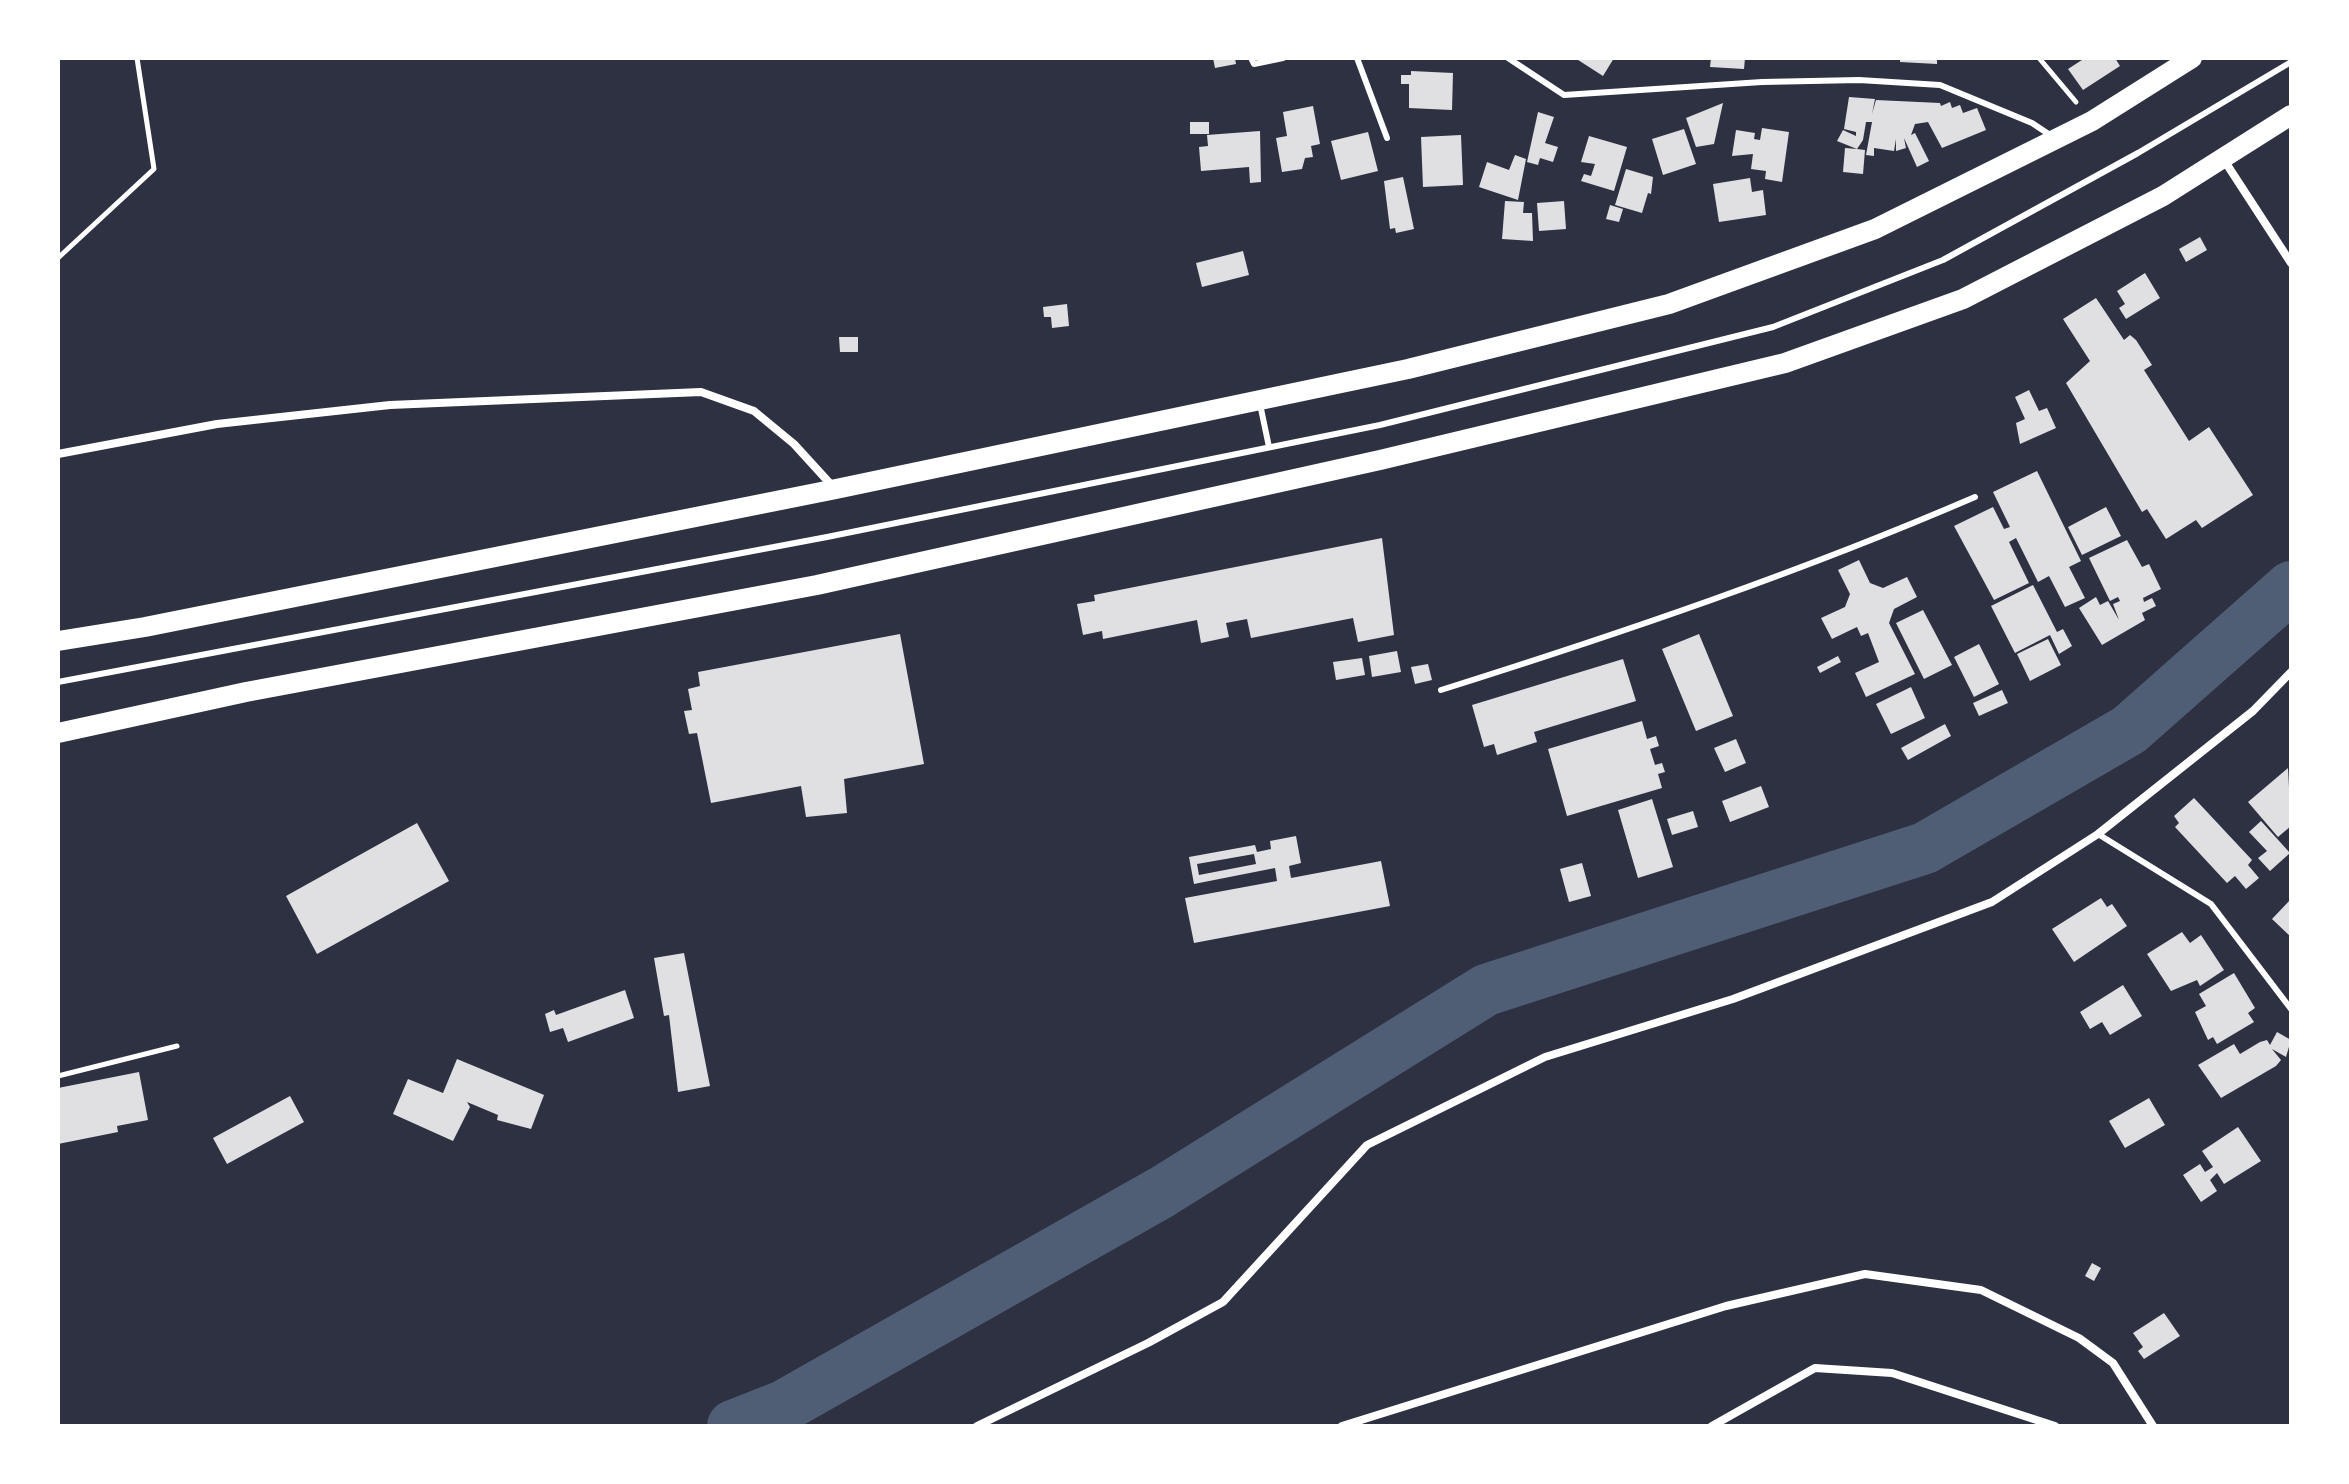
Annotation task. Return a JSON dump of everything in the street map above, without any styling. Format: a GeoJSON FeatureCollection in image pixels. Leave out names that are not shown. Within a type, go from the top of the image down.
{"type":"FeatureCollection","features":[{"type":"Feature","properties":{"kind":"main road"},"geometry":{"type":"LineString","coordinates":[[58,641],[145,627],[836,489],[1408,369],[1669,304],[1875,229],[2092,121],[2192,58]]}},
{"type":"Feature","properties":{"kind":"main road"},"geometry":{"type":"LineString","coordinates":[[58,733],[246,692],[832,582],[1380,460],[1785,363],[1963,299],[2163,196],[2291,115]]}},
{"type":"Feature","properties":{"kind":"street"},"geometry":{"type":"LineString","coordinates":[[2224,160],[2291,263]]}},
{"type":"Feature","properties":{"kind":"street"},"geometry":{"type":"LineString","coordinates":[[58,454],[217,424],[390,405],[701,392],[754,411],[794,444],[836,489]]}},
{"type":"Feature","properties":{"kind":"street"},"geometry":{"type":"LineString","coordinates":[[977,1426],[1148,1343],[1223,1302],[1367,1145],[1545,1057],[1733,999],[1992,902],[2098,834],[2253,711],[2291,672]]}},
{"type":"Feature","properties":{"kind":"street"},"geometry":{"type":"LineString","coordinates":[[1342,1426],[1726,1306],[1865,1274],[1981,1290],[2079,1338],[2113,1363],[2153,1426]]}},
{"type":"Feature","properties":{"kind":"street"},"geometry":{"type":"LineString","coordinates":[[1712,1426],[1815,1368],[1892,1373],[2055,1426]]}},
{"type":"Feature","properties":{"kind":"lane"},"geometry":{"type":"LineString","coordinates":[[1251,58],[1254,64],[1283,58]]}},
{"type":"Feature","properties":{"kind":"lane"},"geometry":{"type":"LineString","coordinates":[[1357,58],[1387,138]]}},
{"type":"Feature","properties":{"kind":"lane"},"geometry":{"type":"LineString","coordinates":[[1508,58],[1564,95],[1762,82],[1859,80],[1940,85],[2032,123],[2056,139]]}},
{"type":"Feature","properties":{"kind":"lane"},"geometry":{"type":"LineString","coordinates":[[58,682],[827,537],[1380,425],[1773,327],[1943,260],[2138,153],[2291,62]]}},
{"type":"Feature","properties":{"kind":"lane"},"geometry":{"type":"LineString","coordinates":[[1260,400],[1269,447]]}},
{"type":"Feature","properties":{"kind":"lane"},"geometry":{"type":"LineString","coordinates":[[1441,690],[1635,628],[1865,544],[1975,497]]}},
{"type":"Feature","properties":{"kind":"lane"},"geometry":{"type":"LineString","coordinates":[[2098,834],[2211,904],[2291,1009]]}},
{"type":"Feature","properties":{"kind":"path"},"geometry":{"type":"LineString","coordinates":[[58,258],[154,169],[137,58]]}},
{"type":"Feature","properties":{"kind":"path"},"geometry":{"type":"LineString","coordinates":[[2039,58],[2092,121]]}},
{"type":"Feature","properties":{"kind":"path"},"geometry":{"type":"LineString","coordinates":[[58,1076],[177,1046]]}},
{"type":"Feature","properties":{"kind":"building"},"geometry":{"type":"Polygon","coordinates":[[[1213,58],[1235,58],[1236,64],[1215,68],[1213,58]]]}},
{"type":"Feature","properties":{"kind":"building"},"geometry":{"type":"Polygon","coordinates":[[[1575,58],[1614,58],[1603,76],[1575,58]]]}},
{"type":"Feature","properties":{"kind":"building"},"geometry":{"type":"Polygon","coordinates":[[[1711,58],[1745,58],[1744,69],[1710,67],[1711,58]]]}},
{"type":"Feature","properties":{"kind":"building"},"geometry":{"type":"Polygon","coordinates":[[[1900,58],[1937,58],[1937,64],[1900,62],[1900,58]]]}},
{"type":"Feature","properties":{"kind":"building"},"geometry":{"type":"Polygon","coordinates":[[[2085,58],[2115,58],[2120,66],[2083,90],[2068,69],[2085,58]]]}},
{"type":"Feature","properties":{"kind":"building"},"geometry":{"type":"Polygon","coordinates":[[[1411,71],[1453,73],[1452,110],[1409,108],[1409,84],[1401,84],[1401,75],[1411,75],[1411,71]]]}},
{"type":"Feature","properties":{"kind":"building"},"geometry":{"type":"Polygon","coordinates":[[[1849,97],[1875,99],[1872,114],[1876,100],[1940,103],[1941,106],[1950,102],[1952,108],[1960,105],[1963,113],[1977,108],[1986,130],[1942,148],[1928,122],[1915,124],[1911,135],[1915,133],[1929,161],[1917,167],[1904,138],[1906,148],[1896,151],[1896,139],[1894,151],[1874,148],[1874,156],[1866,155],[1872,122],[1866,122],[1863,140],[1857,149],[1837,141],[1843,130],[1856,136],[1856,132],[1844,129],[1849,97]]]}},
{"type":"Feature","properties":{"kind":"building"},"geometry":{"type":"Polygon","coordinates":[[[1723,103],[1714,144],[1696,147],[1686,118],[1723,103]]]}},
{"type":"Feature","properties":{"kind":"building"},"geometry":{"type":"Polygon","coordinates":[[[1313,106],[1320,144],[1311,146],[1313,157],[1305,158],[1302,169],[1282,172],[1276,138],[1287,136],[1283,112],[1313,106]]]}},
{"type":"Feature","properties":{"kind":"building"},"geometry":{"type":"Polygon","coordinates":[[[1538,112],[1554,117],[1545,143],[1558,147],[1553,162],[1540,158],[1538,165],[1527,162],[1538,112]]]}},
{"type":"Feature","properties":{"kind":"building"},"geometry":{"type":"Polygon","coordinates":[[[1190,122],[1209,122],[1209,134],[1190,134],[1190,122]]]}},
{"type":"Feature","properties":{"kind":"building"},"geometry":{"type":"Polygon","coordinates":[[[1762,128],[1789,132],[1782,182],[1765,179],[1766,171],[1751,169],[1753,154],[1732,156],[1736,130],[1755,133],[1754,139],[1760,140],[1762,128]]]}},
{"type":"Feature","properties":{"kind":"building"},"geometry":{"type":"Polygon","coordinates":[[[1684,129],[1696,164],[1663,175],[1652,139],[1684,129]]]}},
{"type":"Feature","properties":{"kind":"building"},"geometry":{"type":"Polygon","coordinates":[[[1260,131],[1261,182],[1250,183],[1249,167],[1201,171],[1199,147],[1208,146],[1207,135],[1260,131]]]}},
{"type":"Feature","properties":{"kind":"building"},"geometry":{"type":"Polygon","coordinates":[[[1368,132],[1378,171],[1341,180],[1331,141],[1368,132]]]}},
{"type":"Feature","properties":{"kind":"building"},"geometry":{"type":"Polygon","coordinates":[[[1461,135],[1463,185],[1423,187],[1421,137],[1461,135]]]}},
{"type":"Feature","properties":{"kind":"building"},"geometry":{"type":"Polygon","coordinates":[[[1589,136],[1627,147],[1614,191],[1581,181],[1584,174],[1591,176],[1595,164],[1581,162],[1589,136]]]}},
{"type":"Feature","properties":{"kind":"building"},"geometry":{"type":"Polygon","coordinates":[[[1845,148],[1865,150],[1863,174],[1843,172],[1845,148]]]}},
{"type":"Feature","properties":{"kind":"building"},"geometry":{"type":"Polygon","coordinates":[[[1515,155],[1526,159],[1518,200],[1479,187],[1487,162],[1509,170],[1515,155]]]}},
{"type":"Feature","properties":{"kind":"building"},"geometry":{"type":"Polygon","coordinates":[[[1626,169],[1653,177],[1651,194],[1648,193],[1642,213],[1615,205],[1626,169]]]}},
{"type":"Feature","properties":{"kind":"building"},"geometry":{"type":"Polygon","coordinates":[[[1403,177],[1414,229],[1396,233],[1395,228],[1390,229],[1384,181],[1403,177]]]}},
{"type":"Feature","properties":{"kind":"building"},"geometry":{"type":"Polygon","coordinates":[[[1750,178],[1752,192],[1763,190],[1766,215],[1719,222],[1713,184],[1750,178]]]}},
{"type":"Feature","properties":{"kind":"building"},"geometry":{"type":"Polygon","coordinates":[[[1505,201],[1524,202],[1523,213],[1532,213],[1533,241],[1502,239],[1505,201]]]}},
{"type":"Feature","properties":{"kind":"building"},"geometry":{"type":"Polygon","coordinates":[[[1564,201],[1566,229],[1539,231],[1537,203],[1564,201]]]}},
{"type":"Feature","properties":{"kind":"building"},"geometry":{"type":"Polygon","coordinates":[[[1610,205],[1623,209],[1619,222],[1606,219],[1610,205]]]}},
{"type":"Feature","properties":{"kind":"building"},"geometry":{"type":"Polygon","coordinates":[[[2200,237],[2207,250],[2186,262],[2179,249],[2200,237]]]}},
{"type":"Feature","properties":{"kind":"building"},"geometry":{"type":"Polygon","coordinates":[[[1243,251],[1249,275],[1202,287],[1196,263],[1243,251]]]}},
{"type":"Feature","properties":{"kind":"building"},"geometry":{"type":"Polygon","coordinates":[[[2145,273],[2160,298],[2126,319],[2119,308],[2125,304],[2117,291],[2145,273]]]}},
{"type":"Feature","properties":{"kind":"building"},"geometry":{"type":"Polygon","coordinates":[[[2096,298],[2124,340],[2130,335],[2136,340],[2152,365],[2144,370],[2189,441],[2209,427],[2253,495],[2202,528],[2196,520],[2166,539],[2147,509],[2142,512],[2066,383],[2090,361],[2063,319],[2096,298]]]}},
{"type":"Feature","properties":{"kind":"building"},"geometry":{"type":"Polygon","coordinates":[[[1067,304],[1069,326],[1052,328],[1051,317],[1044,317],[1043,307],[1067,304]]]}},
{"type":"Feature","properties":{"kind":"building"},"geometry":{"type":"Polygon","coordinates":[[[839,337],[858,337],[858,352],[840,352],[839,337]]]}},
{"type":"Feature","properties":{"kind":"building"},"geometry":{"type":"Polygon","coordinates":[[[2029,390],[2039,411],[2047,408],[2056,428],[2020,444],[2016,423],[2025,419],[2015,397],[2029,390]]]}},
{"type":"Feature","properties":{"kind":"building"},"geometry":{"type":"Polygon","coordinates":[[[2037,471],[2081,561],[2069,567],[2085,598],[2065,607],[2049,576],[2038,582],[2016,538],[2009,542],[2029,583],[1994,600],[1954,526],[1993,507],[2004,529],[2010,527],[1993,492],[2037,471]]]}},
{"type":"Feature","properties":{"kind":"building"},"geometry":{"type":"Polygon","coordinates":[[[2106,507],[2121,536],[2082,555],[2068,527],[2106,507]]]}},
{"type":"Feature","properties":{"kind":"building"},"geometry":{"type":"Polygon","coordinates":[[[1382,538],[1394,635],[1358,642],[1353,618],[1251,638],[1247,619],[1226,623],[1229,637],[1201,643],[1197,620],[1103,639],[1102,631],[1083,635],[1077,604],[1095,601],[1094,595],[1382,538]]]}},
{"type":"Feature","properties":{"kind":"building"},"geometry":{"type":"Polygon","coordinates":[[[2127,540],[2142,567],[2149,564],[2161,589],[2143,598],[2144,602],[2152,598],[2156,606],[2142,613],[2145,620],[2102,645],[2079,608],[2096,597],[2100,605],[2108,601],[2119,620],[2113,604],[2120,601],[2118,597],[2110,601],[2089,558],[2127,540]]]}},
{"type":"Feature","properties":{"kind":"building"},"geometry":{"type":"Polygon","coordinates":[[[1859,560],[1870,583],[1883,588],[1907,577],[1917,597],[1894,609],[1889,623],[1915,674],[1866,697],[1855,673],[1879,662],[1868,633],[1861,636],[1857,627],[1832,639],[1821,618],[1845,607],[1850,594],[1838,570],[1859,560]]]}},
{"type":"Feature","properties":{"kind":"building"},"geometry":{"type":"Polygon","coordinates":[[[2033,585],[2057,632],[2063,629],[2072,646],[2059,654],[2050,635],[2015,653],[1991,606],[2033,585]]]}},
{"type":"Feature","properties":{"kind":"building"},"geometry":{"type":"Polygon","coordinates":[[[1923,610],[1952,665],[1924,679],[1896,623],[1923,610]]]}},
{"type":"Feature","properties":{"kind":"building"},"geometry":{"type":"Polygon","coordinates":[[[900,634],[924,764],[844,779],[847,813],[806,817],[801,786],[711,803],[697,733],[689,734],[684,711],[692,710],[688,689],[700,686],[698,672],[900,634]]]}},
{"type":"Feature","properties":{"kind":"building"},"geometry":{"type":"Polygon","coordinates":[[[1699,634],[1733,716],[1696,731],[1662,649],[1699,634]]]}},
{"type":"Feature","properties":{"kind":"building"},"geometry":{"type":"Polygon","coordinates":[[[2048,639],[2061,665],[2030,681],[2017,654],[2048,639]]]}},
{"type":"Feature","properties":{"kind":"building"},"geometry":{"type":"Polygon","coordinates":[[[1979,644],[1999,684],[1974,697],[1954,657],[1979,644]]]}},
{"type":"Feature","properties":{"kind":"building"},"geometry":{"type":"Polygon","coordinates":[[[1397,651],[1401,672],[1372,677],[1369,656],[1397,651]]]}},
{"type":"Feature","properties":{"kind":"building"},"geometry":{"type":"Polygon","coordinates":[[[1838,656],[1841,662],[1820,673],[1817,667],[1838,656]]]}},
{"type":"Feature","properties":{"kind":"building"},"geometry":{"type":"Polygon","coordinates":[[[1362,658],[1365,675],[1336,680],[1333,662],[1362,658]]]}},
{"type":"Feature","properties":{"kind":"building"},"geometry":{"type":"Polygon","coordinates":[[[1623,659],[1636,701],[1534,732],[1537,742],[1497,755],[1494,744],[1484,747],[1472,705],[1623,659]]]}},
{"type":"Feature","properties":{"kind":"building"},"geometry":{"type":"Polygon","coordinates":[[[1428,664],[1432,680],[1415,684],[1411,667],[1428,664]]]}},
{"type":"Feature","properties":{"kind":"building"},"geometry":{"type":"Polygon","coordinates":[[[1911,687],[1925,718],[1891,734],[1876,704],[1911,687]]]}},
{"type":"Feature","properties":{"kind":"building"},"geometry":{"type":"Polygon","coordinates":[[[2002,690],[2008,703],[1979,716],[1973,703],[2002,690]]]}},
{"type":"Feature","properties":{"kind":"building"},"geometry":{"type":"Polygon","coordinates":[[[1642,721],[1647,739],[1656,736],[1659,746],[1650,749],[1655,765],[1662,763],[1665,772],[1658,774],[1662,788],[1567,816],[1548,749],[1642,721]]]}},
{"type":"Feature","properties":{"kind":"building"},"geometry":{"type":"Polygon","coordinates":[[[1945,724],[1951,736],[1908,760],[1901,748],[1945,724]]]}},
{"type":"Feature","properties":{"kind":"building"},"geometry":{"type":"Polygon","coordinates":[[[1736,739],[1746,763],[1725,772],[1714,748],[1736,739]]]}},
{"type":"Feature","properties":{"kind":"building"},"geometry":{"type":"Polygon","coordinates":[[[2288,768],[2291,826],[2278,837],[2248,802],[2288,768]]]}},
{"type":"Feature","properties":{"kind":"building"},"geometry":{"type":"Polygon","coordinates":[[[1761,786],[1769,807],[1730,822],[1722,801],[1761,786]]]}},
{"type":"Feature","properties":{"kind":"building"},"geometry":{"type":"Polygon","coordinates":[[[2194,798],[2252,860],[2248,865],[2259,878],[2246,889],[2235,876],[2227,883],[2175,827],[2179,823],[2174,816],[2194,798]]]}},
{"type":"Feature","properties":{"kind":"building"},"geometry":{"type":"Polygon","coordinates":[[[1652,799],[1673,867],[1638,878],[1618,810],[1652,799]]]}},
{"type":"Feature","properties":{"kind":"building"},"geometry":{"type":"Polygon","coordinates":[[[1693,811],[1698,827],[1672,835],[1667,819],[1693,811]]]}},
{"type":"Feature","properties":{"kind":"building"},"geometry":{"type":"Polygon","coordinates":[[[2261,821],[2290,853],[2270,871],[2258,858],[2267,851],[2249,832],[2261,821]]]}},
{"type":"Feature","properties":{"kind":"building"},"geometry":{"type":"Polygon","coordinates":[[[417,823],[449,881],[317,954],[286,896],[417,823]]]}},
{"type":"Feature","properties":{"kind":"building"},"geometry":{"type":"Polygon","coordinates":[[[1296,836],[1301,863],[1289,866],[1291,878],[1381,861],[1390,906],[1194,943],[1185,898],[1277,881],[1275,868],[1194,884],[1189,857],[1255,845],[1257,852],[1271,849],[1270,841],[1296,836]],[[1254,854],[1197,864],[1199,875],[1256,864],[1254,854]]]}},
{"type":"Feature","properties":{"kind":"building"},"geometry":{"type":"Polygon","coordinates":[[[1582,863],[1591,896],[1569,902],[1560,869],[1582,863]]]}},
{"type":"Feature","properties":{"kind":"building"},"geometry":{"type":"Polygon","coordinates":[[[2101,898],[2107,907],[2112,904],[2127,926],[2074,962],[2052,929],[2101,898]]]}},
{"type":"Feature","properties":{"kind":"building"},"geometry":{"type":"Polygon","coordinates":[[[2291,899],[2291,937],[2272,919],[2291,899]]]}},
{"type":"Feature","properties":{"kind":"building"},"geometry":{"type":"Polygon","coordinates":[[[2182,932],[2190,943],[2201,935],[2224,970],[2200,986],[2197,980],[2171,991],[2147,954],[2182,932]]]}},
{"type":"Feature","properties":{"kind":"building"},"geometry":{"type":"Polygon","coordinates":[[[684,953],[710,1086],[678,1092],[669,1015],[664,1016],[654,958],[684,953]]]}},
{"type":"Feature","properties":{"kind":"building"},"geometry":{"type":"Polygon","coordinates":[[[2234,973],[2255,1008],[2248,1013],[2254,1022],[2217,1044],[2213,1037],[2208,1040],[2195,1012],[2206,1006],[2199,994],[2234,973]]]}},
{"type":"Feature","properties":{"kind":"building"},"geometry":{"type":"Polygon","coordinates":[[[2123,985],[2142,1016],[2110,1035],[2102,1022],[2090,1029],[2080,1012],[2123,985]]]}},
{"type":"Feature","properties":{"kind":"building"},"geometry":{"type":"Polygon","coordinates":[[[625,990],[634,1018],[568,1042],[563,1028],[550,1032],[545,1014],[554,1010],[556,1015],[625,990]]]}},
{"type":"Feature","properties":{"kind":"building"},"geometry":{"type":"Polygon","coordinates":[[[2277,1032],[2291,1040],[2286,1057],[2272,1049],[2281,1060],[2276,1066],[2221,1098],[2198,1065],[2234,1044],[2240,1054],[2260,1042],[2267,1040],[2270,1045],[2277,1032]]]}},
{"type":"Feature","properties":{"kind":"building"},"geometry":{"type":"Polygon","coordinates":[[[457,1059],[544,1095],[531,1129],[497,1120],[498,1115],[467,1102],[470,1107],[453,1141],[393,1114],[408,1079],[443,1093],[457,1059]]]}},
{"type":"Feature","properties":{"kind":"building"},"geometry":{"type":"Polygon","coordinates":[[[139,1072],[148,1120],[117,1126],[118,1132],[58,1144],[58,1088],[139,1072]]]}},
{"type":"Feature","properties":{"kind":"building"},"geometry":{"type":"Polygon","coordinates":[[[290,1096],[304,1122],[227,1164],[213,1138],[290,1096]]]}},
{"type":"Feature","properties":{"kind":"building"},"geometry":{"type":"Polygon","coordinates":[[[2149,1098],[2165,1125],[2125,1148],[2109,1121],[2149,1098]]]}},
{"type":"Feature","properties":{"kind":"building"},"geometry":{"type":"Polygon","coordinates":[[[2238,1127],[2261,1161],[2224,1184],[2217,1173],[2210,1180],[2217,1191],[2201,1202],[2183,1175],[2200,1164],[2205,1172],[2213,1167],[2202,1151],[2238,1127]]]}},
{"type":"Feature","properties":{"kind":"building"},"geometry":{"type":"Polygon","coordinates":[[[2092,1263],[2101,1268],[2094,1281],[2085,1276],[2092,1263]]]}},
{"type":"Feature","properties":{"kind":"building"},"geometry":{"type":"Polygon","coordinates":[[[2164,1313],[2180,1336],[2144,1359],[2138,1351],[2143,1347],[2133,1333],[2164,1313]]]}},
{"type":"Feature","properties":{"kind":"waterway"},"geometry":{"type":"LineString","coordinates":[[733,1426],[784,1406],[1162,1192],[1486,990],[1925,848],[2129,730],[2291,587]]}}]}
